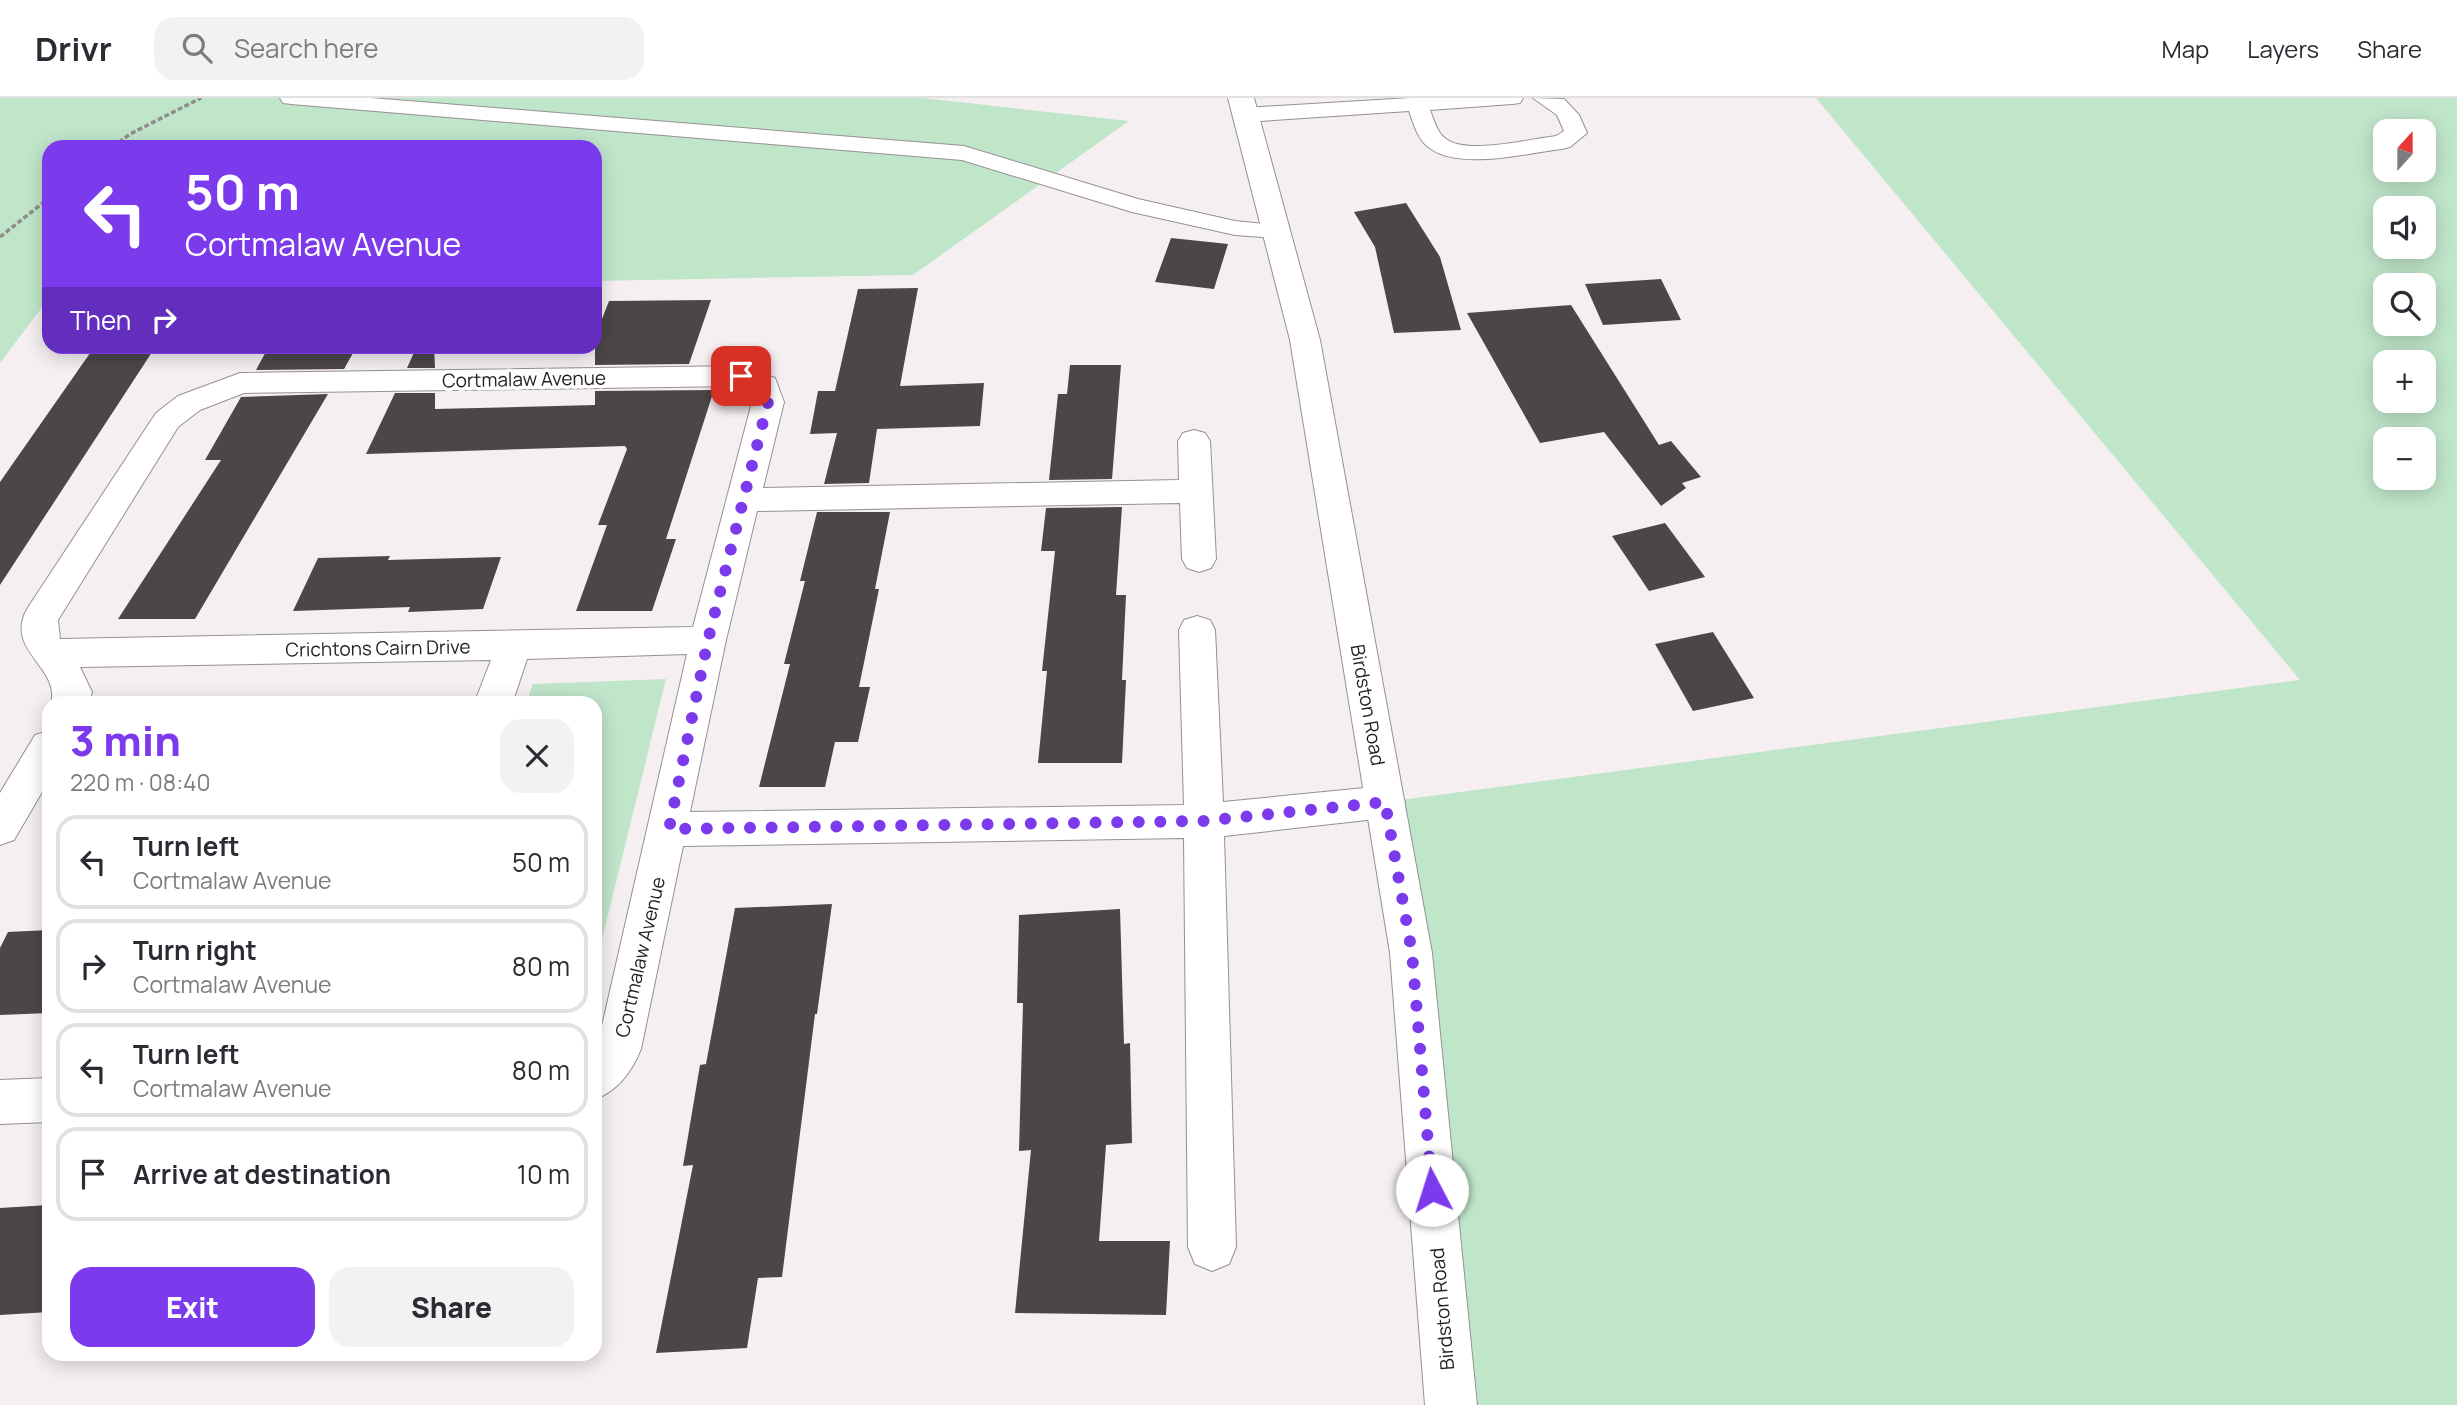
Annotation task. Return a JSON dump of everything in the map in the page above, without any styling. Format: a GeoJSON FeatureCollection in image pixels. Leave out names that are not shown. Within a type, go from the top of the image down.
{"type":"FeatureCollection","features":[{"type":"Feature","properties":{"kind":"street","name":"Birdston Road"},"geometry":{"type":"LineString","coordinates":[[1243,106],[1305,340],[1412,953],[1451,1405]]}},
{"type":"Feature","properties":{"kind":"street","name":"Cortmalaw Avenue"},"geometry":{"type":"LineString","coordinates":[[72,696],[73,692],[64,671],[42,645],[40,619],[167,420],[189,402],[240,383],[741,376],[764,385],[768,402],[708,640],[619,1049],[602,1070]]}},
{"type":"Feature","properties":{"kind":"street"},"geometry":{"type":"LineString","coordinates":[[1194,441],[1194,491],[1199,559]]}},
{"type":"Feature","properties":{"kind":"street"},"geometry":{"type":"LineString","coordinates":[[743,500],[1194,491]]}},
{"type":"Feature","properties":{"kind":"street"},"geometry":{"type":"LineString","coordinates":[[1197,630],[1204,821],[1212,1247]]}},
{"type":"Feature","properties":{"kind":"street","name":"Crichtons Cairn Drive"},"geometry":{"type":"LineString","coordinates":[[49,653],[514,646],[708,640]]}},
{"type":"Feature","properties":{"kind":"street"},"geometry":{"type":"LineString","coordinates":[[496,696],[514,646]]}},
{"type":"Feature","properties":{"kind":"street"},"geometry":{"type":"LineString","coordinates":[[0,828],[42,758]]}},
{"type":"Feature","properties":{"kind":"street"},"geometry":{"type":"LineString","coordinates":[[669,829],[1204,821],[1385,802]]}},
{"type":"Feature","properties":{"kind":"street"},"geometry":{"type":"LineString","coordinates":[[0,1102],[42,1100]]}},
{"type":"Feature","properties":{"kind":"lane"},"geometry":{"type":"LineString","coordinates":[[291,98],[964,153],[1132,205],[1235,228],[1276,231]]}},
{"type":"Feature","properties":{"kind":"lane"},"geometry":{"type":"LineString","coordinates":[[1243,106],[1417,103],[1512,98]]}},
{"type":"Feature","properties":{"kind":"lane"},"geometry":{"type":"LineString","coordinates":[[1417,103],[1429,135],[1439,145],[1474,153],[1562,142],[1576,133],[1572,119],[1558,103],[1544,98]]}},
{"type":"Feature","properties":{"kind":"path"},"geometry":{"type":"LineString","coordinates":[[122,140],[201,98]]}},
{"type":"Feature","properties":{"kind":"path"},"geometry":{"type":"LineString","coordinates":[[0,237],[42,204]]}},
{"type":"Feature","properties":{"kind":"green space"},"geometry":{"type":"Polygon","coordinates":[[[0,98],[923,98],[1129,121],[913,275],[602,281],[602,140],[42,140],[42,307],[0,363],[0,98]]]}},
{"type":"Feature","properties":{"kind":"green space"},"geometry":{"type":"Polygon","coordinates":[[[1816,98],[2457,98],[2457,1405],[1453,1405],[1385,802],[2300,680],[1816,98]]]}},
{"type":"Feature","properties":{"kind":"green space"},"geometry":{"type":"Polygon","coordinates":[[[666,679],[602,940],[602,696],[529,696],[533,684],[666,679]]]}},
{"type":"Feature","properties":{"kind":"building"},"geometry":{"type":"Polygon","coordinates":[[[1406,203],[1440,257],[1461,330],[1394,333],[1375,247],[1354,212],[1406,203]]]}},
{"type":"Feature","properties":{"kind":"building"},"geometry":{"type":"Polygon","coordinates":[[[1171,238],[1228,244],[1214,289],[1155,282],[1171,238]]]}},
{"type":"Feature","properties":{"kind":"building"},"geometry":{"type":"Polygon","coordinates":[[[1661,279],[1681,320],[1603,325],[1585,284],[1661,279]]]}},
{"type":"Feature","properties":{"kind":"building"},"geometry":{"type":"Polygon","coordinates":[[[918,288],[900,386],[984,383],[980,426],[877,429],[869,483],[824,484],[837,433],[810,434],[818,391],[835,391],[858,289],[918,288]]]}},
{"type":"Feature","properties":{"kind":"building"},"geometry":{"type":"Polygon","coordinates":[[[711,300],[689,364],[595,365],[595,354],[602,354],[602,319],[609,301],[711,300]]]}},
{"type":"Feature","properties":{"kind":"building"},"geometry":{"type":"Polygon","coordinates":[[[1571,305],[1659,445],[1671,441],[1701,477],[1682,483],[1686,488],[1661,506],[1604,432],[1540,443],[1467,313],[1571,305]]]}},
{"type":"Feature","properties":{"kind":"building"},"geometry":{"type":"Polygon","coordinates":[[[89,354],[151,354],[0,585],[0,482],[89,354]]]}},
{"type":"Feature","properties":{"kind":"building"},"geometry":{"type":"Polygon","coordinates":[[[265,354],[352,354],[344,369],[256,370],[265,354]]]}},
{"type":"Feature","properties":{"kind":"building"},"geometry":{"type":"Polygon","coordinates":[[[413,354],[434,354],[435,368],[407,368],[413,354]]]}},
{"type":"Feature","properties":{"kind":"building"},"geometry":{"type":"Polygon","coordinates":[[[1070,365],[1121,365],[1112,479],[1049,480],[1058,394],[1067,394],[1070,365]]]}},
{"type":"Feature","properties":{"kind":"building"},"geometry":{"type":"Polygon","coordinates":[[[714,390],[666,539],[676,539],[652,611],[576,611],[607,525],[598,525],[627,449],[625,446],[366,454],[395,393],[435,393],[435,409],[595,405],[595,391],[714,390]]]}},
{"type":"Feature","properties":{"kind":"building"},"geometry":{"type":"Polygon","coordinates":[[[328,394],[195,619],[118,619],[221,460],[205,460],[241,397],[328,394]]]}},
{"type":"Feature","properties":{"kind":"building"},"geometry":{"type":"Polygon","coordinates":[[[1122,507],[1116,595],[1126,595],[1122,763],[1038,763],[1047,671],[1042,671],[1055,551],[1041,551],[1046,508],[1122,507]]]}},
{"type":"Feature","properties":{"kind":"building"},"geometry":{"type":"Polygon","coordinates":[[[817,512],[890,512],[875,589],[879,589],[859,687],[870,687],[858,742],[835,742],[825,787],[759,787],[790,664],[784,664],[805,581],[800,581],[817,512]]]}},
{"type":"Feature","properties":{"kind":"building"},"geometry":{"type":"Polygon","coordinates":[[[1665,523],[1705,577],[1649,591],[1612,536],[1665,523]]]}},
{"type":"Feature","properties":{"kind":"building"},"geometry":{"type":"Polygon","coordinates":[[[390,556],[388,560],[501,557],[483,609],[408,612],[410,607],[293,611],[318,558],[390,556]]]}},
{"type":"Feature","properties":{"kind":"building"},"geometry":{"type":"Polygon","coordinates":[[[1713,632],[1754,698],[1693,711],[1655,644],[1713,632]]]}},
{"type":"Feature","properties":{"kind":"building"},"geometry":{"type":"Polygon","coordinates":[[[832,904],[815,1014],[782,1277],[758,1278],[747,1348],[656,1353],[693,1165],[683,1166],[700,1065],[706,1064],[735,908],[832,904]]]}},
{"type":"Feature","properties":{"kind":"building"},"geometry":{"type":"Polygon","coordinates":[[[1120,909],[1124,1044],[1130,1043],[1132,1143],[1106,1145],[1099,1241],[1170,1241],[1166,1315],[1015,1313],[1031,1150],[1019,1151],[1023,1003],[1017,1003],[1019,915],[1120,909]]]}},
{"type":"Feature","properties":{"kind":"building"},"geometry":{"type":"Polygon","coordinates":[[[42,930],[42,1013],[0,1015],[0,948],[8,932],[42,930]]]}},
{"type":"Feature","properties":{"kind":"building"},"geometry":{"type":"Polygon","coordinates":[[[42,1205],[42,1312],[0,1315],[0,1208],[42,1205]]]}},
{"type":"Feature","properties":{"kind":"route"},"geometry":{"type":"LineString","coordinates":[[741,376],[764,385],[768,402],[708,640],[669,829],[1204,821],[1385,802],[1412,953],[1432,1190]]}}]}
